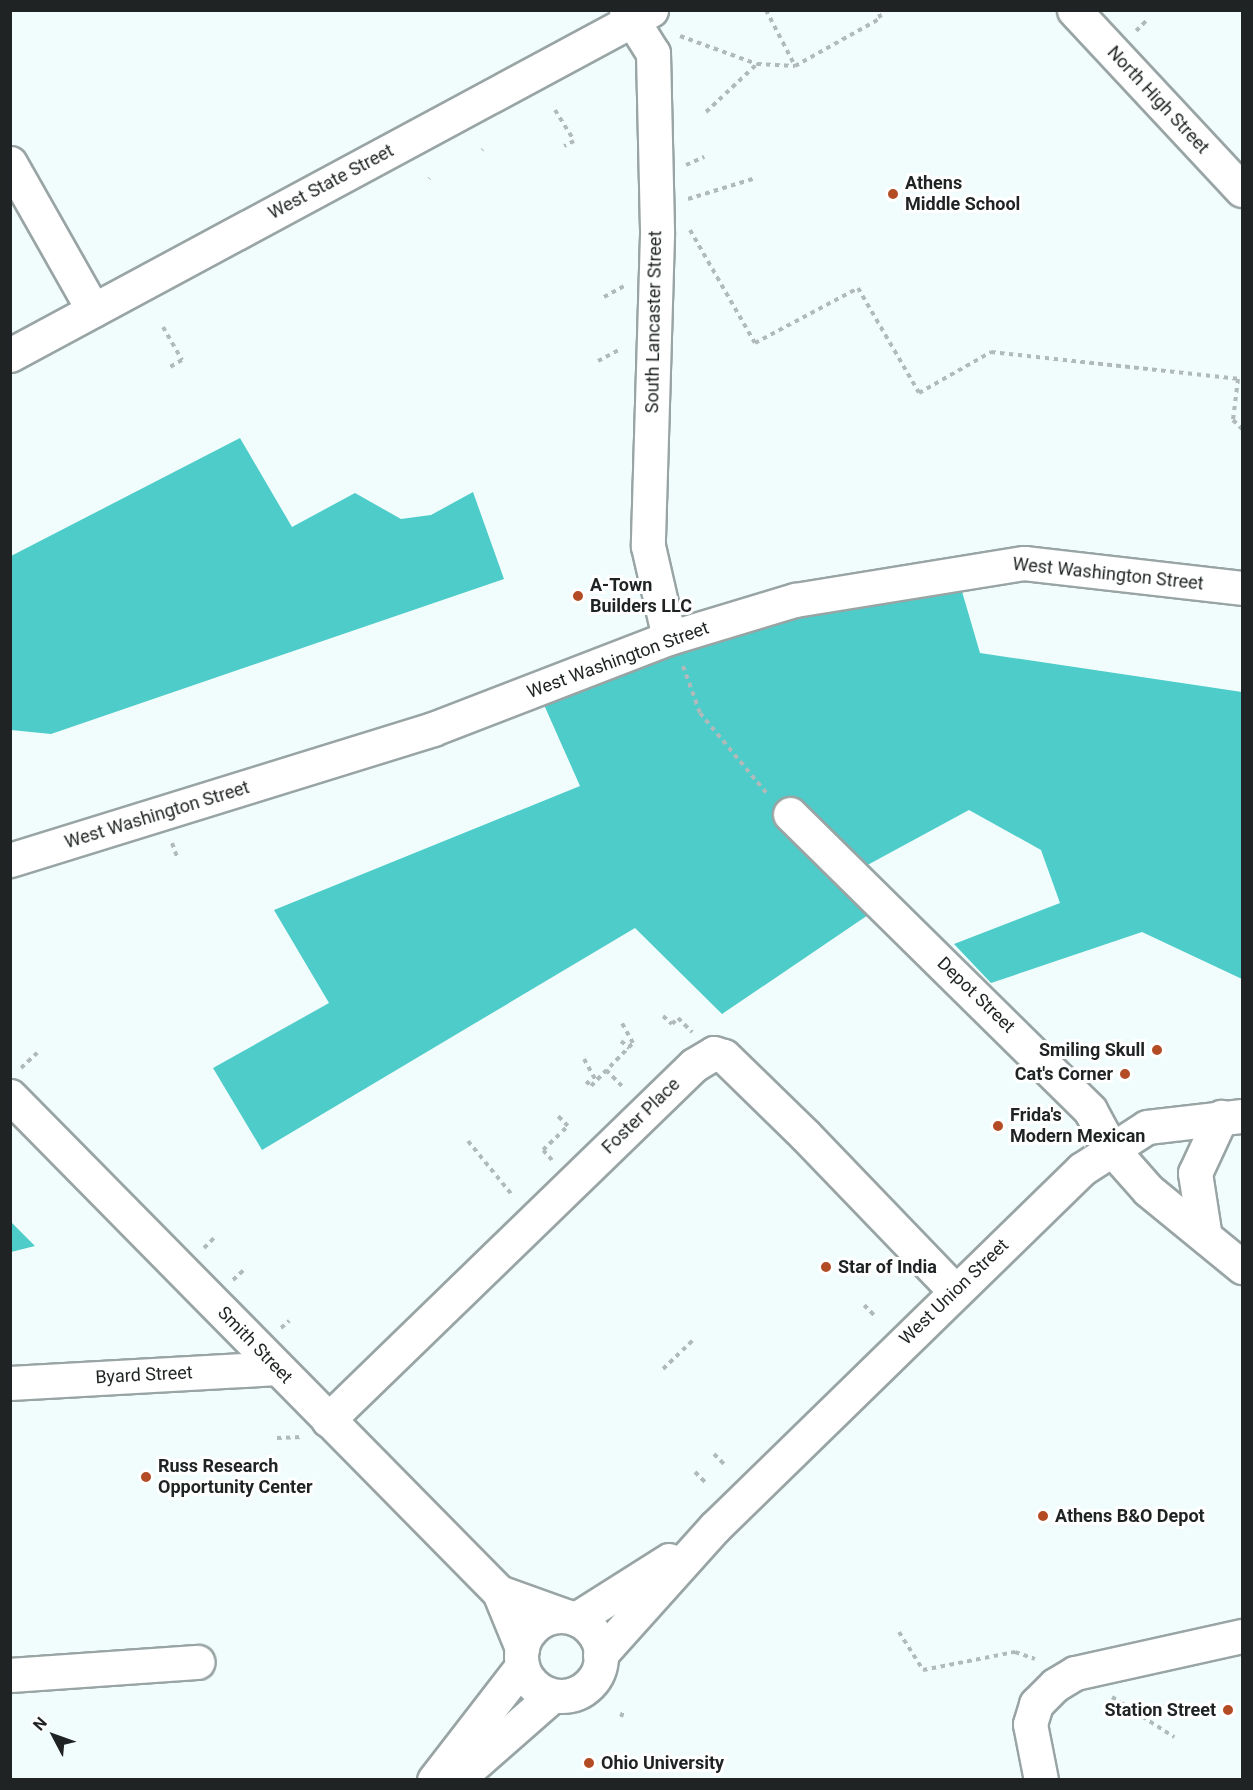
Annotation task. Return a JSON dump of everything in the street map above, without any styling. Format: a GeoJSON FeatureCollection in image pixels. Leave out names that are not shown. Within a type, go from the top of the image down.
{"type":"FeatureCollection","features":[{"type":"Feature","properties":{"kind":"street","name":"North High Street"},"geometry":{"type":"LineString","coordinates":[[1074,10],[1242,190]]}},
{"type":"Feature","properties":{"kind":"street","name":"West State Street"},"geometry":{"type":"LineString","coordinates":[[10,355],[637,14]]}},
{"type":"Feature","properties":{"kind":"street","name":"South Lancaster Street"},"geometry":{"type":"LineString","coordinates":[[637,14],[653,53],[657,235],[648,546],[675,650]]}},
{"type":"Feature","properties":{"kind":"street"},"geometry":{"type":"LineString","coordinates":[[10,163],[93,310]]}},
{"type":"Feature","properties":{"kind":"street","name":"West Washington Street"},"geometry":{"type":"LineString","coordinates":[[10,860],[433,729],[675,650],[795,600],[990,565],[1024,563],[1242,588]]}},
{"type":"Feature","properties":{"kind":"street","name":"Depot Street"},"geometry":{"type":"LineString","coordinates":[[790,814],[1090,1110],[1110,1147],[1181,1220],[1204,1231],[1242,1267]]}},
{"type":"Feature","properties":{"kind":"street","name":"Foster Place"},"geometry":{"type":"LineString","coordinates":[[318,1429],[686,1072],[714,1053],[723,1056],[822,1152],[955,1291]]}},
{"type":"Feature","properties":{"kind":"street","name":"Smith Street"},"geometry":{"type":"LineString","coordinates":[[12,1086],[277,1368],[318,1429],[499,1592],[571,1617]]}},
{"type":"Feature","properties":{"kind":"street"},"geometry":{"type":"LineString","coordinates":[[1204,1231],[1195,1173],[1232,1117]]}},
{"type":"Feature","properties":{"kind":"street","name":"West Union Street"},"geometry":{"type":"LineString","coordinates":[[456,1779],[552,1696],[585,1688],[598,1670],[600,1655],[703,1538],[955,1291],[1110,1147],[1147,1127],[1232,1117]]}},
{"type":"Feature","properties":{"kind":"street","name":"Byard Street"},"geometry":{"type":"LineString","coordinates":[[10,1383],[277,1368]]}},
{"type":"Feature","properties":{"kind":"street","name":"West Union Street"},"geometry":{"type":"LineString","coordinates":[[434,1779],[522,1657],[538,1623],[571,1617],[703,1538]]}},
{"type":"Feature","properties":{"kind":"street","name":"Smith Street"},"geometry":{"type":"LineString","coordinates":[[499,1592],[522,1657]]}},
{"type":"Feature","properties":{"kind":"street"},"geometry":{"type":"LineString","coordinates":[[571,1617],[597,1637],[600,1655]]}},
{"type":"Feature","properties":{"kind":"street"},"geometry":{"type":"LineString","coordinates":[[1041,1779],[1032,1715],[1044,1694],[1075,1673],[1242,1636]]}},
{"type":"Feature","properties":{"kind":"street"},"geometry":{"type":"LineString","coordinates":[[522,1657],[534,1686],[552,1696]]}},
{"type":"Feature","properties":{"kind":"street"},"geometry":{"type":"LineString","coordinates":[[10,1675],[198,1662]]}},
{"type":"Feature","properties":{"kind":"path"},"geometry":{"type":"LineString","coordinates":[[766,10],[795,66]]}},
{"type":"Feature","properties":{"kind":"path"},"geometry":{"type":"LineString","coordinates":[[683,39],[757,64],[795,66],[881,18],[877,10]]}},
{"type":"Feature","properties":{"kind":"path"},"geometry":{"type":"LineString","coordinates":[[706,112],[757,64]]}},
{"type":"Feature","properties":{"kind":"path"},"geometry":{"type":"LineString","coordinates":[[555,110],[574,141],[564,146]]}},
{"type":"Feature","properties":{"kind":"path"},"geometry":{"type":"LineString","coordinates":[[678,168],[704,157]]}},
{"type":"Feature","properties":{"kind":"path"},"geometry":{"type":"LineString","coordinates":[[676,203],[756,178]]}},
{"type":"Feature","properties":{"kind":"path"},"geometry":{"type":"LineString","coordinates":[[684,220],[755,343],[858,288],[919,393],[991,352],[1238,379],[1233,420],[1242,429]]}},
{"type":"Feature","properties":{"kind":"path"},"geometry":{"type":"LineString","coordinates":[[604,297],[620,288]]}},
{"type":"Feature","properties":{"kind":"path"},"geometry":{"type":"LineString","coordinates":[[163,327],[182,360],[168,368]]}},
{"type":"Feature","properties":{"kind":"path"},"geometry":{"type":"LineString","coordinates":[[598,361],[620,350]]}},
{"type":"Feature","properties":{"kind":"path"},"geometry":{"type":"LineString","coordinates":[[675,650],[700,713],[749,778],[790,814]]}},
{"type":"Feature","properties":{"kind":"path"},"geometry":{"type":"LineString","coordinates":[[172,844],[177,857]]}},
{"type":"Feature","properties":{"kind":"path"},"geometry":{"type":"LineString","coordinates":[[663,1016],[672,1024],[678,1018],[701,1040]]}},
{"type":"Feature","properties":{"kind":"path"},"geometry":{"type":"LineString","coordinates":[[586,1081],[591,1086],[633,1043],[620,1020]]}},
{"type":"Feature","properties":{"kind":"path"},"geometry":{"type":"LineString","coordinates":[[621,1041],[629,1048]]}},
{"type":"Feature","properties":{"kind":"path"},"geometry":{"type":"LineString","coordinates":[[12,1086],[38,1052]]}},
{"type":"Feature","properties":{"kind":"path"},"geometry":{"type":"LineString","coordinates":[[584,1059],[596,1081]]}},
{"type":"Feature","properties":{"kind":"path"},"geometry":{"type":"LineString","coordinates":[[606,1070],[630,1094]]}},
{"type":"Feature","properties":{"kind":"path"},"geometry":{"type":"LineString","coordinates":[[556,1114],[568,1126],[543,1150],[557,1165]]}},
{"type":"Feature","properties":{"kind":"path"},"geometry":{"type":"LineString","coordinates":[[468,1141],[521,1201]]}},
{"type":"Feature","properties":{"kind":"path"},"geometry":{"type":"LineString","coordinates":[[864,1305],[876,1317]]}},
{"type":"Feature","properties":{"kind":"path"},"geometry":{"type":"LineString","coordinates":[[663,1369],[693,1340]]}},
{"type":"Feature","properties":{"kind":"path"},"geometry":{"type":"LineString","coordinates":[[277,1438],[318,1429]]}},
{"type":"Feature","properties":{"kind":"path"},"geometry":{"type":"LineString","coordinates":[[714,1454],[725,1465]]}},
{"type":"Feature","properties":{"kind":"path"},"geometry":{"type":"LineString","coordinates":[[695,1472],[707,1484]]}},
{"type":"Feature","properties":{"kind":"path"},"geometry":{"type":"LineString","coordinates":[[899,1632],[923,1670],[1015,1652],[1075,1673],[1174,1737]]}},
{"type":"Feature","properties":{"kind":"shaded area"},"geometry":{"type":"Polygon","coordinates":[[[240,438],[292,527],[355,493],[401,519],[431,515],[473,492],[504,579],[51,734],[11,730],[11,556],[240,438]]]}},
{"type":"Feature","properties":{"kind":"shaded area"},"geometry":{"type":"Polygon","coordinates":[[[956,571],[980,653],[1242,692],[1242,979],[1142,932],[991,983],[954,944],[1060,903],[1041,850],[969,810],[838,881],[871,913],[722,1014],[635,928],[262,1150],[213,1068],[329,1003],[274,910],[580,786],[537,689],[956,571]]]}},
{"type":"Feature","properties":{"kind":"shaded area"},"geometry":{"type":"Polygon","coordinates":[[[11,1222],[35,1246],[11,1252],[11,1222]]]}},
{"type":"Feature","properties":{"kind":"place","name":"Athens Middle School"},"geometry":{"type":"Point","coordinates":[893,194]}},
{"type":"Feature","properties":{"kind":"place","name":"A-Town Builders LLC"},"geometry":{"type":"Point","coordinates":[578,596]}},
{"type":"Feature","properties":{"kind":"place","name":"Smiling Skull"},"geometry":{"type":"Point","coordinates":[1157,1050]}},
{"type":"Feature","properties":{"kind":"place","name":"Cat's Corner"},"geometry":{"type":"Point","coordinates":[1125,1074]}},
{"type":"Feature","properties":{"kind":"place","name":"Frida's Modern Mexican"},"geometry":{"type":"Point","coordinates":[998,1126]}},
{"type":"Feature","properties":{"kind":"place","name":"Star of India"},"geometry":{"type":"Point","coordinates":[826,1267]}},
{"type":"Feature","properties":{"kind":"place","name":"Russ Research Opportunity Center"},"geometry":{"type":"Point","coordinates":[146,1477]}},
{"type":"Feature","properties":{"kind":"place","name":"Athens B&O Depot"},"geometry":{"type":"Point","coordinates":[1043,1516]}},
{"type":"Feature","properties":{"kind":"place","name":"Station Street"},"geometry":{"type":"Point","coordinates":[1228,1710]}},
{"type":"Feature","properties":{"kind":"place","name":"Ohio University"},"geometry":{"type":"Point","coordinates":[589,1763]}}]}
